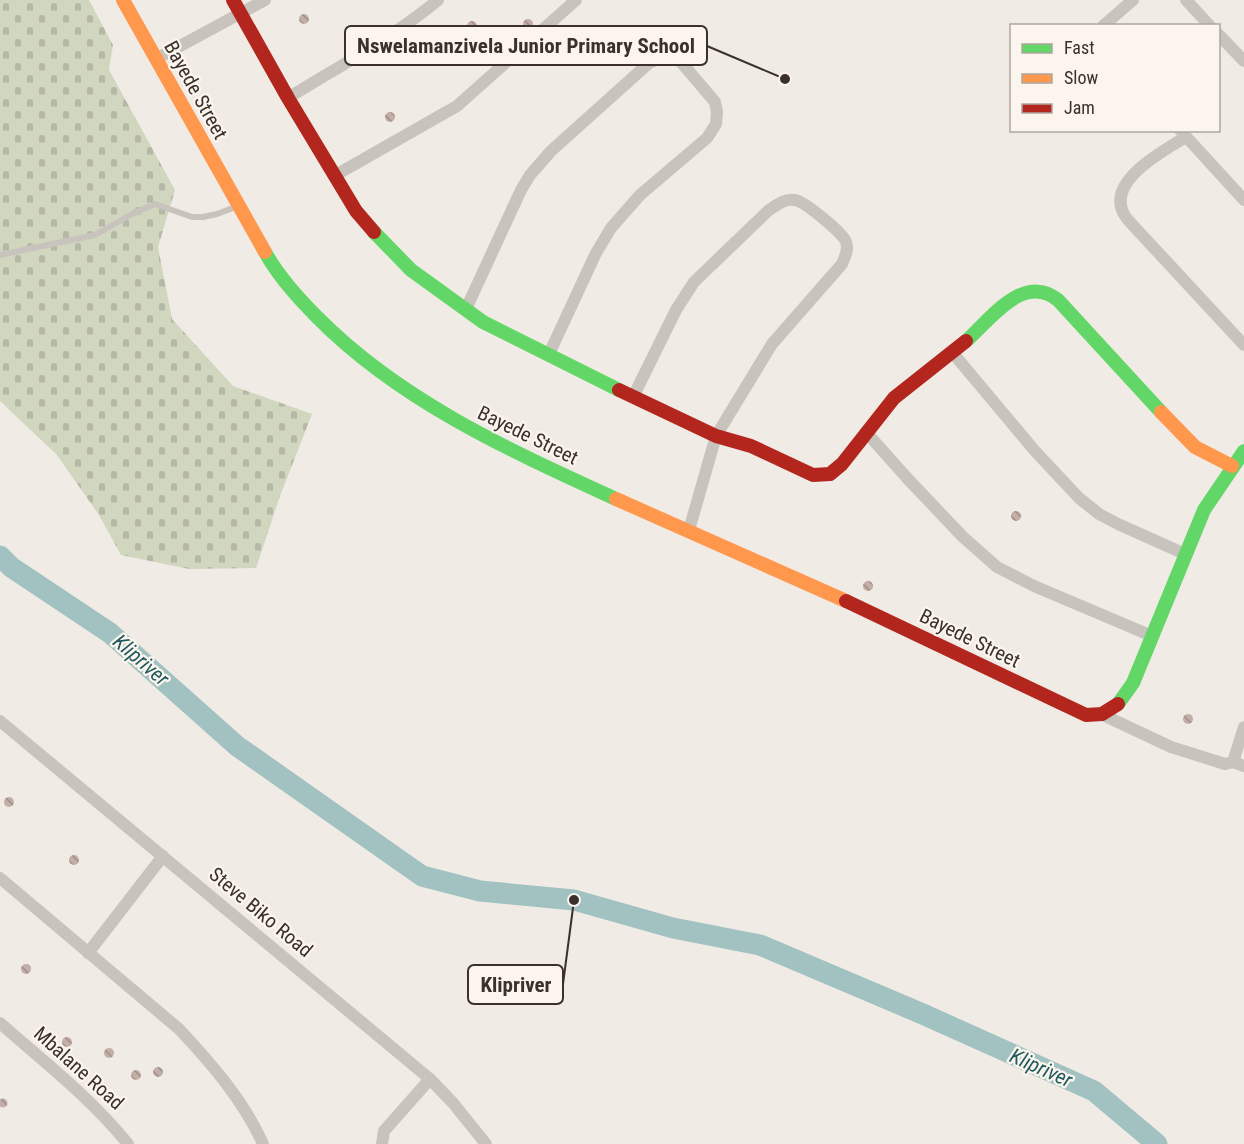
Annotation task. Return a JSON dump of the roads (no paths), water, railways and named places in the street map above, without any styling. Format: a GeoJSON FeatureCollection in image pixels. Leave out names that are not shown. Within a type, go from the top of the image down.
{"type":"FeatureCollection","features":[{"type":"Feature","properties":{"kind":"street","name":"Bayede Street"},"geometry":{"type":"LineString","coordinates":[[123,0],[268,258],[292,291],[333,334],[392,382],[426,405],[516,453],[860,607],[1081,712],[1092,716],[1103,715]]}},
{"type":"Feature","properties":{"kind":"street"},"geometry":{"type":"LineString","coordinates":[[233,0],[288,98],[356,211],[384,244],[411,270],[483,322],[716,436],[751,446],[806,472],[820,476],[836,471],[894,398],[1017,296],[1033,291],[1048,293],[1058,300],[1186,440],[1232,466]]}},
{"type":"Feature","properties":{"kind":"street"},"geometry":{"type":"LineString","coordinates":[[156,59],[264,0]]}},
{"type":"Feature","properties":{"kind":"street"},"geometry":{"type":"LineString","coordinates":[[288,98],[396,30],[438,0]]}},
{"type":"Feature","properties":{"kind":"street"},"geometry":{"type":"LineString","coordinates":[[334,176],[457,106],[576,0]]}},
{"type":"Feature","properties":{"kind":"street"},"geometry":{"type":"LineString","coordinates":[[1105,24],[1133,0]]}},
{"type":"Feature","properties":{"kind":"street"},"geometry":{"type":"LineString","coordinates":[[1186,0],[1208,24]]}},
{"type":"Feature","properties":{"kind":"street"},"geometry":{"type":"LineString","coordinates":[[1220,36],[1244,61]]}},
{"type":"Feature","properties":{"kind":"street"},"geometry":{"type":"LineString","coordinates":[[466,309],[521,190],[540,163],[649,63],[671,56],[681,62],[715,102],[716,124],[708,138],[640,195],[611,228],[596,253],[549,354]]}},
{"type":"Feature","properties":{"kind":"street"},"geometry":{"type":"LineString","coordinates":[[1244,201],[1183,134],[1131,178],[1121,192],[1120,206],[1128,220],[1244,345]]}},
{"type":"Feature","properties":{"kind":"street"},"geometry":{"type":"LineString","coordinates":[[633,397],[676,310],[699,276],[769,210],[784,201],[795,200],[804,204],[840,234],[846,242],[847,253],[842,264],[772,344],[716,436],[693,532]]}},
{"type":"Feature","properties":{"kind":"street"},"geometry":{"type":"LineString","coordinates":[[952,352],[1035,451],[1080,498],[1099,514],[1185,554]]}},
{"type":"Feature","properties":{"kind":"street"},"geometry":{"type":"LineString","coordinates":[[866,432],[963,537],[997,567],[1034,586],[1152,636]]}},
{"type":"Feature","properties":{"kind":"street"},"geometry":{"type":"LineString","coordinates":[[1103,715],[1114,709],[1125,698],[1204,510],[1244,451]]}},
{"type":"Feature","properties":{"kind":"street"},"geometry":{"type":"LineString","coordinates":[[1103,715],[1171,747],[1214,762],[1228,764],[1238,764],[1244,727]]}},
{"type":"Feature","properties":{"kind":"street","name":"Steve Biko Road"},"geometry":{"type":"LineString","coordinates":[[0,722],[430,1079],[486,1144]]}},
{"type":"Feature","properties":{"kind":"street"},"geometry":{"type":"LineString","coordinates":[[88,953],[163,856]]}},
{"type":"Feature","properties":{"kind":"street"},"geometry":{"type":"LineString","coordinates":[[0,878],[179,1029],[201,1053],[244,1111],[263,1144]]}},
{"type":"Feature","properties":{"kind":"street","name":"Mbalane Road"},"geometry":{"type":"LineString","coordinates":[[0,1023],[99,1110],[128,1144]]}},
{"type":"Feature","properties":{"kind":"street"},"geometry":{"type":"LineString","coordinates":[[382,1144],[384,1131],[430,1079]]}},
{"type":"Feature","properties":{"kind":"lane"},"geometry":{"type":"LineString","coordinates":[[0,255],[95,235],[155,204],[186,215],[203,217],[239,206]]}},
{"type":"Feature","properties":{"kind":"waterway","name":"Klipriver"},"geometry":{"type":"LineString","coordinates":[[0,556],[11,567],[110,633],[237,746],[422,876],[480,891],[574,900],[673,928],[760,945],[925,1015],[1094,1091],[1157,1144]]}},
{"type":"Feature","properties":{"kind":"place","name":"Nswelamanzivela Junior Primary School"},"geometry":{"type":"Point","coordinates":[785,79]}},
{"type":"Feature","properties":{"kind":"place","name":"Klipriver"},"geometry":{"type":"Point","coordinates":[574,900]}}]}
